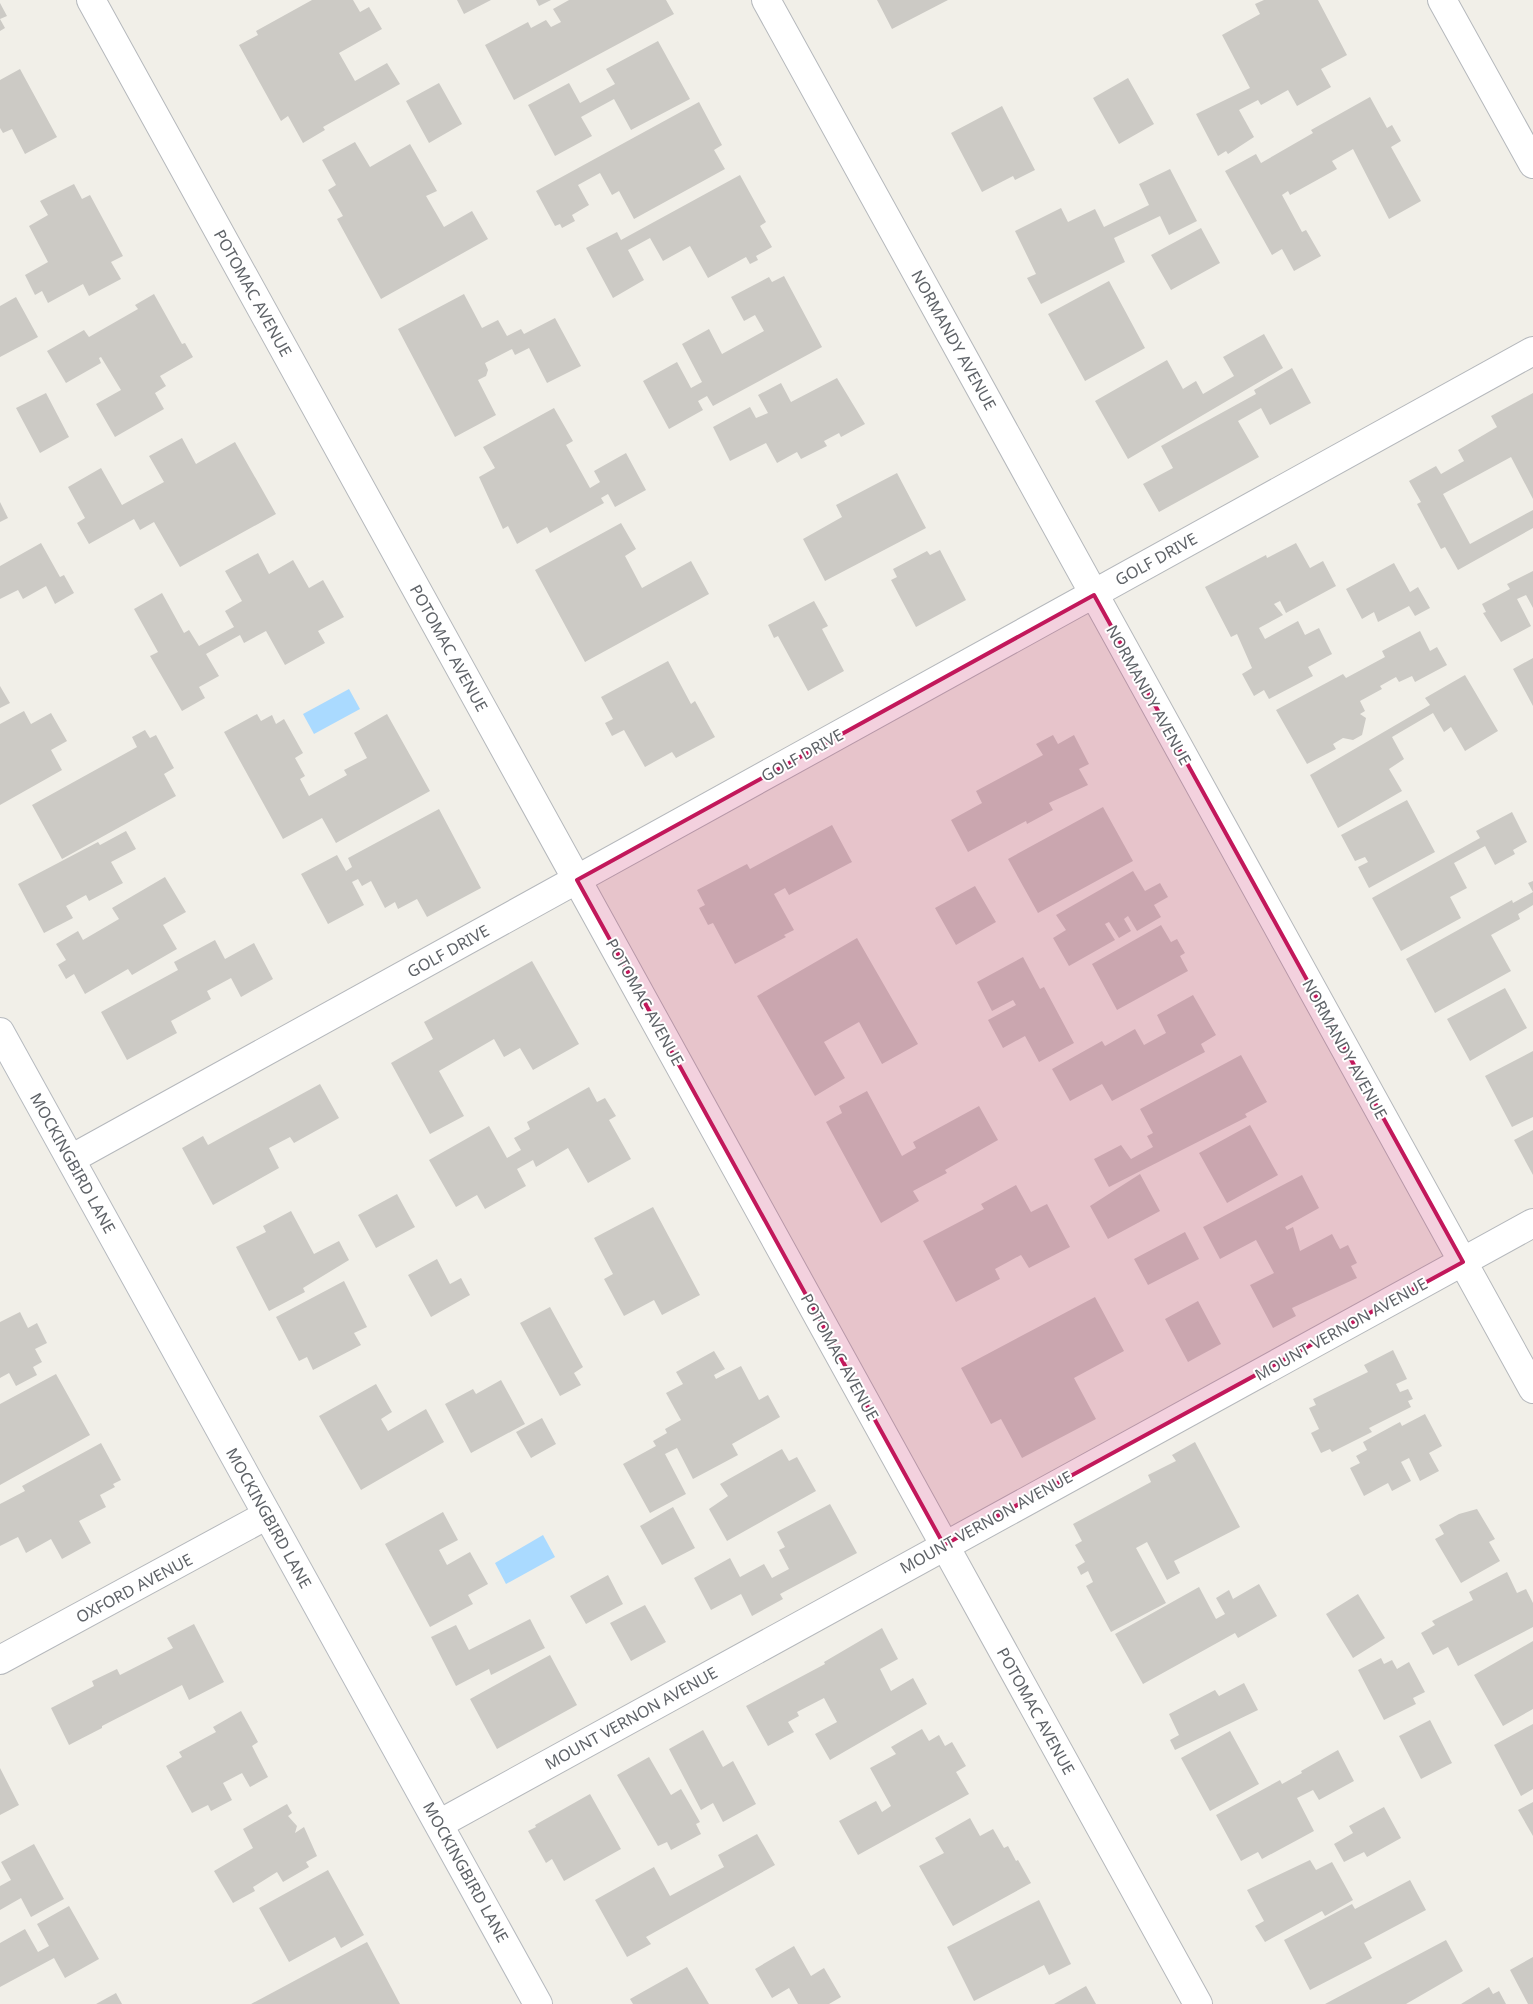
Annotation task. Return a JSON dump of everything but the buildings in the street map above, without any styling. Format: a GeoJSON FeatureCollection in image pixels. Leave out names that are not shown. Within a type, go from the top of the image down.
{"type":"FeatureCollection","features":[{"type":"Feature","properties":{"kind":"street","name":"POTOMAC AVENUE"},"geometry":{"type":"LineString","coordinates":[[91,0],[1198,2004]]}},
{"type":"Feature","properties":{"kind":"street","name":"NORMANDY AVENUE"},"geometry":{"type":"LineString","coordinates":[[766,0],[1533,1389]]}},
{"type":"Feature","properties":{"kind":"street"},"geometry":{"type":"LineString","coordinates":[[1442,0],[1533,164]]}},
{"type":"Feature","properties":{"kind":"street","name":"GOLF DRIVE"},"geometry":{"type":"LineString","coordinates":[[71,1159],[1094,594],[1354,448],[1533,351]]}},
{"type":"Feature","properties":{"kind":"street","name":"MOCKINGBIRD LANE"},"geometry":{"type":"LineString","coordinates":[[0,1032],[538,2004]]}},
{"type":"Feature","properties":{"kind":"street","name":"MOUNT VERNON AVENUE"},"geometry":{"type":"LineString","coordinates":[[440,1824],[944,1545],[1533,1223]]}},
{"type":"Feature","properties":{"kind":"street","name":"OXFORD AVENUE"},"geometry":{"type":"LineString","coordinates":[[0,1660],[267,1515]]}},
{"type":"Feature","properties":{"kind":"highlighted area"},"geometry":{"type":"Polygon","coordinates":[[[1094,595],[1463,1262],[944,1545],[577,880],[1094,595]]]}},
{"type":"Feature","properties":{"kind":"water"},"geometry":{"type":"Polygon","coordinates":[[[349,689],[360,709],[314,734],[303,714],[349,689]]]}},
{"type":"Feature","properties":{"kind":"water"},"geometry":{"type":"Polygon","coordinates":[[[543,1535],[555,1557],[506,1584],[495,1563],[543,1535]]]}}]}
